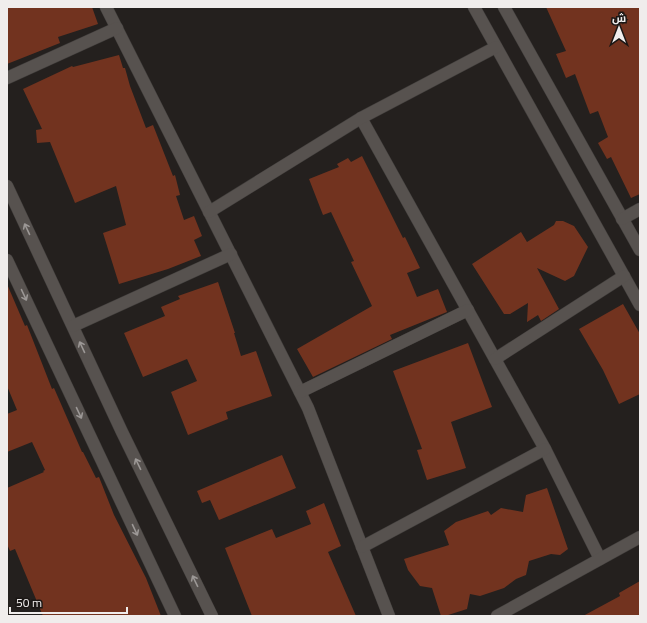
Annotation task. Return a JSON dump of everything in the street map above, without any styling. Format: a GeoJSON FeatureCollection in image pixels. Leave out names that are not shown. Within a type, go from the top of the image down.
{"type":"FeatureCollection","features":[{"type":"Feature","properties":{"kind":"street"},"geometry":{"type":"LineString","coordinates":[[106,7],[308,408],[389,616]]}},
{"type":"Feature","properties":{"kind":"street"},"geometry":{"type":"LineString","coordinates":[[474,7],[640,305]]}},
{"type":"Feature","properties":{"kind":"street"},"geometry":{"type":"LineString","coordinates":[[504,7],[640,250]]}},
{"type":"Feature","properties":{"kind":"street"},"geometry":{"type":"LineString","coordinates":[[7,78],[117,28]]}},
{"type":"Feature","properties":{"kind":"street"},"geometry":{"type":"LineString","coordinates":[[210,212],[361,118],[496,46]]}},
{"type":"Feature","properties":{"kind":"street"},"geometry":{"type":"LineString","coordinates":[[361,118],[545,450],[600,559]]}},
{"type":"Feature","properties":{"kind":"street"},"geometry":{"type":"LineString","coordinates":[[7,186],[212,616]]}},
{"type":"Feature","properties":{"kind":"street"},"geometry":{"type":"LineString","coordinates":[[622,219],[640,209]]}},
{"type":"Feature","properties":{"kind":"street"},"geometry":{"type":"LineString","coordinates":[[73,326],[231,254]]}},
{"type":"Feature","properties":{"kind":"street"},"geometry":{"type":"LineString","coordinates":[[7,260],[175,616]]}},
{"type":"Feature","properties":{"kind":"street"},"geometry":{"type":"LineString","coordinates":[[495,359],[624,276]]}},
{"type":"Feature","properties":{"kind":"street"},"geometry":{"type":"LineString","coordinates":[[300,392],[468,310]]}},
{"type":"Feature","properties":{"kind":"street"},"geometry":{"type":"LineString","coordinates":[[362,547],[545,450]]}},
{"type":"Feature","properties":{"kind":"street"},"geometry":{"type":"LineString","coordinates":[[497,616],[640,537]]}},
{"type":"Feature","properties":{"kind":"building"},"geometry":{"type":"Polygon","coordinates":[[[7,7],[92,7],[98,24],[58,37],[60,43],[7,64],[7,7]]]}},
{"type":"Feature","properties":{"kind":"building"},"geometry":{"type":"Polygon","coordinates":[[[546,7],[640,7],[640,194],[631,198],[611,157],[607,159],[598,143],[608,137],[598,111],[590,114],[575,74],[566,78],[556,54],[566,51],[546,7]]]}},
{"type":"Feature","properties":{"kind":"building"},"geometry":{"type":"Polygon","coordinates":[[[119,55],[146,128],[153,125],[173,176],[175,175],[180,195],[176,196],[184,220],[194,216],[202,236],[194,240],[201,256],[168,269],[119,284],[103,233],[126,225],[116,186],[75,203],[50,142],[37,143],[36,130],[42,129],[23,89],[72,66],[73,67],[119,55]]]}},
{"type":"Feature","properties":{"kind":"building"},"geometry":{"type":"Polygon","coordinates":[[[362,156],[403,238],[405,237],[420,268],[407,273],[417,297],[438,289],[447,312],[390,335],[392,339],[313,377],[297,349],[372,306],[351,262],[354,261],[331,212],[323,215],[309,179],[339,167],[337,164],[348,158],[351,162],[362,156]]]}},
{"type":"Feature","properties":{"kind":"building"},"geometry":{"type":"Polygon","coordinates":[[[556,221],[563,221],[574,226],[588,247],[574,276],[565,281],[537,268],[559,309],[541,321],[538,315],[527,322],[528,303],[510,314],[504,314],[472,264],[521,232],[527,242],[554,225],[556,221]]]}},
{"type":"Feature","properties":{"kind":"building"},"geometry":{"type":"Polygon","coordinates":[[[218,282],[241,356],[256,351],[272,396],[226,412],[228,419],[188,435],[171,392],[197,381],[187,359],[143,377],[124,333],[165,316],[161,307],[180,299],[178,296],[218,282]]]}},
{"type":"Feature","properties":{"kind":"building"},"geometry":{"type":"Polygon","coordinates":[[[7,284],[25,326],[27,325],[52,389],[54,388],[82,452],[96,478],[99,477],[114,515],[146,578],[161,616],[43,616],[15,549],[10,551],[7,544],[7,488],[44,472],[43,471],[45,470],[32,442],[7,452],[7,414],[17,410],[7,386],[7,284]]]}},
{"type":"Feature","properties":{"kind":"building"},"geometry":{"type":"Polygon","coordinates":[[[623,304],[640,334],[640,394],[619,404],[603,370],[579,329],[623,304]]]}},
{"type":"Feature","properties":{"kind":"building"},"geometry":{"type":"Polygon","coordinates":[[[468,343],[492,407],[451,422],[466,468],[427,480],[417,450],[422,449],[393,371],[468,343]]]}},
{"type":"Feature","properties":{"kind":"building"},"geometry":{"type":"Polygon","coordinates":[[[282,455],[296,488],[219,520],[210,500],[202,503],[197,491],[282,455]]]}},
{"type":"Feature","properties":{"kind":"building"},"geometry":{"type":"Polygon","coordinates":[[[547,488],[568,549],[560,555],[551,554],[529,561],[526,575],[516,579],[504,588],[480,596],[470,594],[467,609],[441,616],[432,588],[420,586],[408,570],[404,559],[449,545],[444,531],[456,522],[488,511],[491,515],[501,508],[523,512],[526,495],[547,488]]]}},
{"type":"Feature","properties":{"kind":"building"},"geometry":{"type":"Polygon","coordinates":[[[324,503],[341,546],[328,552],[356,616],[252,616],[225,548],[272,529],[276,538],[311,524],[306,511],[324,503]]]}},
{"type":"Feature","properties":{"kind":"building"},"geometry":{"type":"Polygon","coordinates":[[[640,581],[640,616],[583,616],[620,596],[619,593],[640,581]]]}}]}
